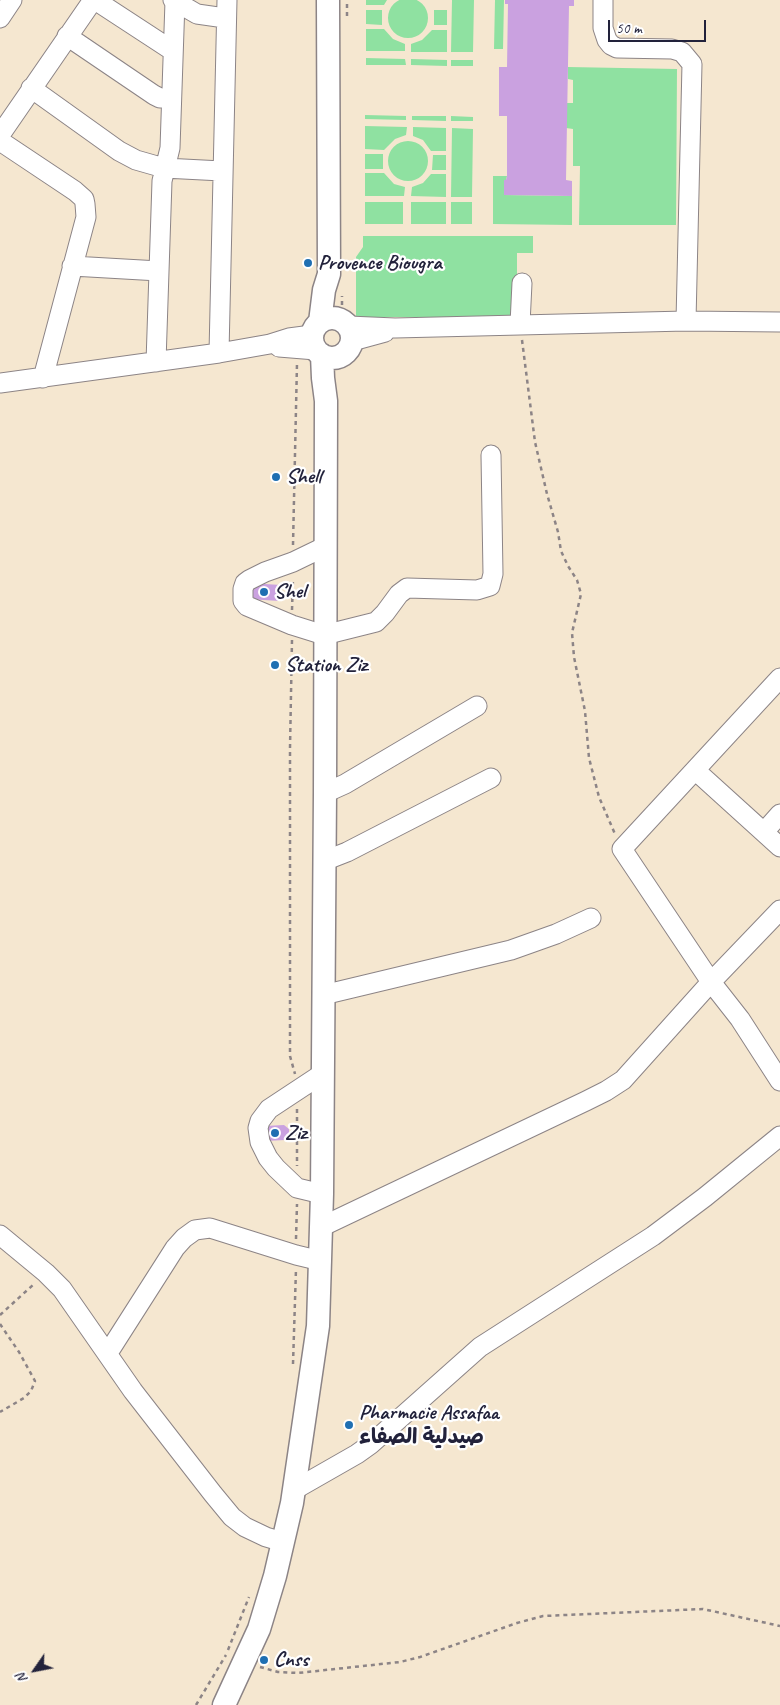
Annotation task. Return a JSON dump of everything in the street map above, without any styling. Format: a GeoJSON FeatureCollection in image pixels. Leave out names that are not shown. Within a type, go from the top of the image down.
{"type":"FeatureCollection","features":[{"type":"Feature","properties":{"kind":"main road"},"geometry":{"type":"LineString","coordinates":[[224,1705],[259,1628],[275,1576],[294,1490],[318,1326],[322,1194],[325,794],[324,548],[326,401],[322,378],[327,339],[337,296],[329,274],[328,0]]}},
{"type":"Feature","properties":{"kind":"street"},"geometry":{"type":"LineString","coordinates":[[0,18],[12,0]]}},
{"type":"Feature","properties":{"kind":"street"},"geometry":{"type":"LineString","coordinates":[[0,135],[67,36],[94,0],[173,51]]}},
{"type":"Feature","properties":{"kind":"street"},"geometry":{"type":"LineString","coordinates":[[603,0],[603,28],[611,45],[617,48],[672,49],[682,52],[692,64],[686,321]]}},
{"type":"Feature","properties":{"kind":"street"},"geometry":{"type":"LineString","coordinates":[[156,362],[162,182],[170,148],[174,1],[197,14],[226,9],[219,353]]}},
{"type":"Feature","properties":{"kind":"street"},"geometry":{"type":"LineString","coordinates":[[67,36],[154,95],[160,98],[171,98]]}},
{"type":"Feature","properties":{"kind":"street"},"geometry":{"type":"LineString","coordinates":[[31,88],[129,157],[148,165],[164,168],[222,171]]}},
{"type":"Feature","properties":{"kind":"street"},"geometry":{"type":"LineString","coordinates":[[0,141],[84,199],[86,216],[43,378]]}},
{"type":"Feature","properties":{"kind":"street"},"geometry":{"type":"LineString","coordinates":[[72,266],[159,271]]}},
{"type":"Feature","properties":{"kind":"street"},"geometry":{"type":"LineString","coordinates":[[520,324],[522,282]]}},
{"type":"Feature","properties":{"kind":"street"},"geometry":{"type":"LineString","coordinates":[[0,383],[219,353],[270,344],[289,338],[327,339],[373,336],[395,328],[686,321],[780,322]]}},
{"type":"Feature","properties":{"kind":"street"},"geometry":{"type":"LineString","coordinates":[[324,548],[265,572],[245,583],[242,596],[243,602],[247,606],[292,625],[324,635],[376,622],[399,594],[407,588],[478,590],[490,586],[493,574],[491,455]]}},
{"type":"Feature","properties":{"kind":"street"},"geometry":{"type":"LineString","coordinates":[[780,678],[622,849],[711,982],[740,1019],[780,1081]]}},
{"type":"Feature","properties":{"kind":"street"},"geometry":{"type":"LineString","coordinates":[[325,794],[477,706]]}},
{"type":"Feature","properties":{"kind":"street"},"geometry":{"type":"LineString","coordinates":[[695,770],[780,847]]}},
{"type":"Feature","properties":{"kind":"street"},"geometry":{"type":"LineString","coordinates":[[324,861],[347,852],[491,778]]}},
{"type":"Feature","properties":{"kind":"street"},"geometry":{"type":"LineString","coordinates":[[764,832],[780,814]]}},
{"type":"Feature","properties":{"kind":"street"},"geometry":{"type":"LineString","coordinates":[[321,1228],[606,1091],[623,1080],[711,982],[780,910]]}},
{"type":"Feature","properties":{"kind":"street"},"geometry":{"type":"LineString","coordinates":[[323,995],[511,950],[556,934],[591,918]]}},
{"type":"Feature","properties":{"kind":"street"},"geometry":{"type":"LineString","coordinates":[[322,1074],[270,1109],[260,1121],[258,1128],[260,1142],[268,1158],[276,1168],[297,1188],[322,1194]]}},
{"type":"Feature","properties":{"kind":"street"},"geometry":{"type":"LineString","coordinates":[[294,1490],[357,1454],[394,1424],[480,1347],[653,1236],[780,1136]]}},
{"type":"Feature","properties":{"kind":"street"},"geometry":{"type":"LineString","coordinates":[[108,1353],[175,1248],[195,1230],[210,1228],[321,1261]]}},
{"type":"Feature","properties":{"kind":"street"},"geometry":{"type":"LineString","coordinates":[[0,1234],[46,1273],[73,1302],[133,1390],[232,1517],[244,1527],[283,1542]]}},
{"type":"Feature","properties":{"kind":"path"},"geometry":{"type":"LineString","coordinates":[[520,324],[535,442],[561,551],[568,566],[578,580],[581,594],[572,633],[574,658],[585,711],[589,758],[599,797],[622,849]]}},
{"type":"Feature","properties":{"kind":"path"},"geometry":{"type":"LineString","coordinates":[[293,1365],[297,1082],[290,1056],[290,748],[293,562],[327,339]]}},
{"type":"Feature","properties":{"kind":"path"},"geometry":{"type":"LineString","coordinates":[[0,1316],[46,1273]]}},
{"type":"Feature","properties":{"kind":"path"},"geometry":{"type":"LineString","coordinates":[[0,1310],[4,1311]]}},
{"type":"Feature","properties":{"kind":"path"},"geometry":{"type":"LineString","coordinates":[[0,1324],[19,1352],[35,1381],[31,1391],[24,1398],[0,1412]]}},
{"type":"Feature","properties":{"kind":"path"},"geometry":{"type":"LineString","coordinates":[[196,1705],[228,1652],[250,1594]]}},
{"type":"Feature","properties":{"kind":"path"},"geometry":{"type":"LineString","coordinates":[[244,1662],[278,1672],[298,1673],[400,1662],[543,1616],[703,1609],[780,1626]]}},
{"type":"Feature","properties":{"kind":"green space"},"geometry":{"type":"Polygon","coordinates":[[[412,-2],[419,1],[425,7],[428,18],[427,26],[419,35],[412,38],[404,38],[397,35],[389,26],[388,14],[391,7],[400,-1],[412,-2]]]}},
{"type":"Feature","properties":{"kind":"green space"},"geometry":{"type":"Polygon","coordinates":[[[366,0],[387,0],[384,5],[366,5],[366,0]]]}},
{"type":"Feature","properties":{"kind":"green space"},"geometry":{"type":"Polygon","coordinates":[[[452,0],[474,0],[473,52],[451,52],[452,0]]]}},
{"type":"Feature","properties":{"kind":"green space"},"geometry":{"type":"Polygon","coordinates":[[[495,0],[504,0],[503,49],[494,49],[495,0]]]}},
{"type":"Feature","properties":{"kind":"green space"},"geometry":{"type":"Polygon","coordinates":[[[366,10],[382,10],[382,25],[366,24],[366,10]]]}},
{"type":"Feature","properties":{"kind":"green space"},"geometry":{"type":"Polygon","coordinates":[[[434,10],[447,10],[447,25],[434,25],[434,10]]]}},
{"type":"Feature","properties":{"kind":"green space"},"geometry":{"type":"Polygon","coordinates":[[[366,29],[384,29],[393,39],[405,44],[405,51],[366,51],[366,29]]]}},
{"type":"Feature","properties":{"kind":"green space"},"geometry":{"type":"Polygon","coordinates":[[[432,30],[447,30],[447,52],[411,52],[411,44],[422,40],[432,30]]]}},
{"type":"Feature","properties":{"kind":"green space"},"geometry":{"type":"Polygon","coordinates":[[[366,58],[405,59],[406,65],[366,65],[366,58]]]}},
{"type":"Feature","properties":{"kind":"green space"},"geometry":{"type":"Polygon","coordinates":[[[411,59],[447,60],[447,66],[411,65],[411,59]]]}},
{"type":"Feature","properties":{"kind":"green space"},"geometry":{"type":"Polygon","coordinates":[[[451,60],[473,60],[473,66],[451,66],[451,60]]]}},
{"type":"Feature","properties":{"kind":"green space"},"geometry":{"type":"Polygon","coordinates":[[[568,67],[677,69],[676,225],[579,225],[580,166],[573,166],[573,129],[566,128],[567,103],[573,103],[573,80],[568,79],[568,67]]]}},
{"type":"Feature","properties":{"kind":"green space"},"geometry":{"type":"Polygon","coordinates":[[[365,115],[406,116],[406,120],[365,119],[365,115]]]}},
{"type":"Feature","properties":{"kind":"green space"},"geometry":{"type":"Polygon","coordinates":[[[412,116],[446,116],[446,121],[412,120],[412,116]]]}},
{"type":"Feature","properties":{"kind":"green space"},"geometry":{"type":"Polygon","coordinates":[[[451,116],[473,117],[473,121],[451,121],[451,116]]]}},
{"type":"Feature","properties":{"kind":"green space"},"geometry":{"type":"Polygon","coordinates":[[[365,126],[407,127],[406,135],[395,139],[384,150],[365,149],[365,126]]]}},
{"type":"Feature","properties":{"kind":"green space"},"geometry":{"type":"Polygon","coordinates":[[[413,127],[446,128],[446,151],[431,151],[423,140],[413,136],[413,127]]]}},
{"type":"Feature","properties":{"kind":"green space"},"geometry":{"type":"Polygon","coordinates":[[[452,128],[473,129],[472,197],[451,197],[452,128]]]}},
{"type":"Feature","properties":{"kind":"green space"},"geometry":{"type":"Polygon","coordinates":[[[412,141],[419,144],[425,150],[428,161],[427,169],[419,178],[412,181],[404,181],[397,178],[389,169],[388,157],[391,150],[400,142],[412,141]]]}},
{"type":"Feature","properties":{"kind":"green space"},"geometry":{"type":"Polygon","coordinates":[[[365,154],[383,154],[383,169],[365,169],[365,154]]]}},
{"type":"Feature","properties":{"kind":"green space"},"geometry":{"type":"Polygon","coordinates":[[[433,155],[446,155],[446,170],[432,170],[433,155]]]}},
{"type":"Feature","properties":{"kind":"green space"},"geometry":{"type":"Polygon","coordinates":[[[365,173],[384,173],[394,184],[405,187],[404,196],[365,196],[365,173]]]}},
{"type":"Feature","properties":{"kind":"green space"},"geometry":{"type":"Polygon","coordinates":[[[431,174],[446,174],[446,197],[411,196],[412,187],[423,183],[431,174]]]}},
{"type":"Feature","properties":{"kind":"green space"},"geometry":{"type":"Polygon","coordinates":[[[493,176],[507,176],[506,180],[504,180],[504,195],[572,196],[572,225],[493,224],[493,176]]]}},
{"type":"Feature","properties":{"kind":"green space"},"geometry":{"type":"Polygon","coordinates":[[[365,202],[403,202],[403,224],[365,224],[365,202]]]}},
{"type":"Feature","properties":{"kind":"green space"},"geometry":{"type":"Polygon","coordinates":[[[411,202],[446,202],[446,224],[411,224],[411,202]]]}},
{"type":"Feature","properties":{"kind":"green space"},"geometry":{"type":"Polygon","coordinates":[[[451,202],[472,202],[472,224],[451,224],[451,202]]]}},
{"type":"Feature","properties":{"kind":"green space"},"geometry":{"type":"Polygon","coordinates":[[[363,236],[533,236],[533,253],[517,253],[517,317],[356,317],[356,257],[363,247],[363,236]]]}},
{"type":"Feature","properties":{"kind":"building"},"geometry":{"type":"Polygon","coordinates":[[[505,0],[574,0],[574,6],[569,6],[566,180],[572,181],[572,196],[504,195],[504,180],[506,180],[507,176],[507,116],[499,116],[499,67],[507,67],[508,4],[505,4],[505,0]]]}},
{"type":"Feature","properties":{"kind":"building","name":"Shel"},"geometry":{"type":"Polygon","coordinates":[[[248,583],[281,585],[280,601],[247,599],[248,583]]]}},
{"type":"Feature","properties":{"kind":"building","name":"Ziz"},"geometry":{"type":"Polygon","coordinates":[[[284,1125],[289,1129],[289,1136],[285,1140],[265,1141],[265,1126],[284,1125]]]}},
{"type":"Feature","properties":{"kind":"place","name":"Provence Biougra"},"geometry":{"type":"Point","coordinates":[308,263]}},
{"type":"Feature","properties":{"kind":"place","name":"Shell"},"geometry":{"type":"Point","coordinates":[276,477]}},
{"type":"Feature","properties":{"kind":"place","name":"Shel"},"geometry":{"type":"Point","coordinates":[264,592]}},
{"type":"Feature","properties":{"kind":"place","name":"Station Ziz"},"geometry":{"type":"Point","coordinates":[275,665]}},
{"type":"Feature","properties":{"kind":"place","name":"Ziz"},"geometry":{"type":"Point","coordinates":[275,1133]}},
{"type":"Feature","properties":{"kind":"place","name":"Pharmacie Assafaa صيدلية الصفاء"},"geometry":{"type":"Point","coordinates":[349,1425]}},
{"type":"Feature","properties":{"kind":"place","name":"Cnss"},"geometry":{"type":"Point","coordinates":[264,1660]}}]}
